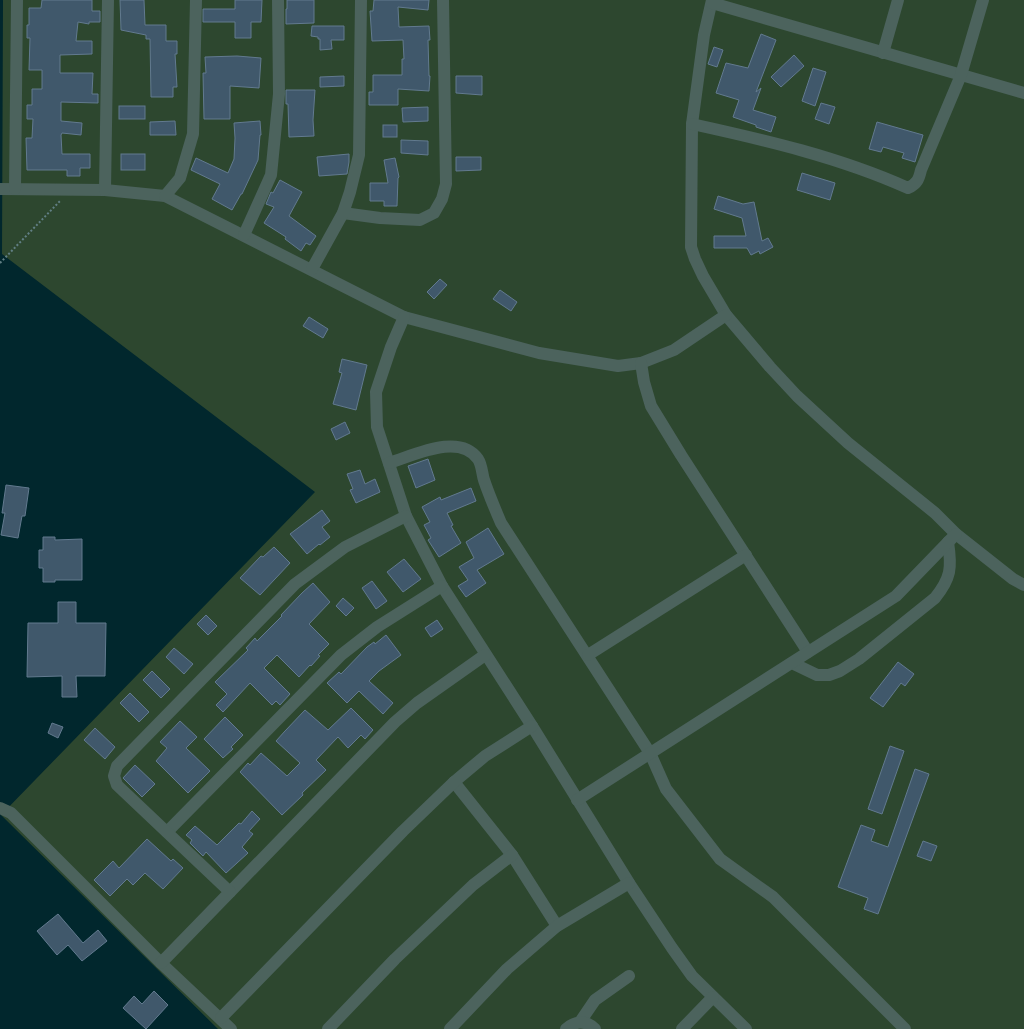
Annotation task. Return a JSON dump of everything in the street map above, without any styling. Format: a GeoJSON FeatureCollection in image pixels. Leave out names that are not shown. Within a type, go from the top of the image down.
{"type":"FeatureCollection","features":[{"type":"Feature","properties":{"kind":"street"},"geometry":{"type":"LineString","coordinates":[[15,189],[17,0]]}},
{"type":"Feature","properties":{"kind":"street"},"geometry":{"type":"LineString","coordinates":[[105,190],[108,0]]}},
{"type":"Feature","properties":{"kind":"street"},"geometry":{"type":"LineString","coordinates":[[165,196],[180,178],[193,134],[196,0]]}},
{"type":"Feature","properties":{"kind":"street"},"geometry":{"type":"LineString","coordinates":[[244,235],[271,175],[279,94],[278,0]]}},
{"type":"Feature","properties":{"kind":"street"},"geometry":{"type":"LineString","coordinates":[[312,269],[343,213],[359,155],[361,0]]}},
{"type":"Feature","properties":{"kind":"street"},"geometry":{"type":"LineString","coordinates":[[343,213],[380,218],[420,220],[434,213],[442,199],[446,184],[443,0]]}},
{"type":"Feature","properties":{"kind":"street"},"geometry":{"type":"LineString","coordinates":[[883,53],[898,0]]}},
{"type":"Feature","properties":{"kind":"street"},"geometry":{"type":"LineString","coordinates":[[692,124],[773,142],[844,163],[908,188],[914,185],[919,179],[921,170],[962,75],[983,0]]}},
{"type":"Feature","properties":{"kind":"street"},"geometry":{"type":"LineString","coordinates":[[1024,93],[712,2],[704,35],[692,124],[691,246],[703,276],[726,315],[797,396],[848,443],[935,513],[952,538],[1024,586]]}},
{"type":"Feature","properties":{"kind":"street"},"geometry":{"type":"LineString","coordinates":[[0,190],[105,190],[165,196],[312,269],[404,317],[539,353],[618,366],[641,363],[674,350],[726,315]]}},
{"type":"Feature","properties":{"kind":"street"},"geometry":{"type":"LineString","coordinates":[[404,317],[391,347],[376,392],[378,427],[406,516],[442,586],[672,948],[692,976],[746,1029]]}},
{"type":"Feature","properties":{"kind":"street"},"geometry":{"type":"LineString","coordinates":[[641,363],[644,382],[651,406],[808,652]]}},
{"type":"Feature","properties":{"kind":"street"},"geometry":{"type":"LineString","coordinates":[[389,463],[443,446],[456,446],[471,452],[479,460],[491,499],[501,523],[650,752],[666,789],[720,859],[773,897],[904,1029]]}},
{"type":"Feature","properties":{"kind":"street"},"geometry":{"type":"LineString","coordinates":[[230,892],[117,785],[114,776],[118,766],[294,584],[345,547],[406,516]]}},
{"type":"Feature","properties":{"kind":"street"},"geometry":{"type":"LineString","coordinates":[[577,800],[896,596],[952,538]]}},
{"type":"Feature","properties":{"kind":"street"},"geometry":{"type":"LineString","coordinates":[[792,663],[817,675],[829,675],[840,672],[859,659],[935,598],[944,587],[949,575],[952,538]]}},
{"type":"Feature","properties":{"kind":"street"},"geometry":{"type":"LineString","coordinates":[[588,655],[746,555]]}},
{"type":"Feature","properties":{"kind":"street"},"geometry":{"type":"LineString","coordinates":[[167,832],[341,655],[377,627],[442,586]]}},
{"type":"Feature","properties":{"kind":"street"},"geometry":{"type":"LineString","coordinates":[[161,963],[395,722],[417,703],[486,655]]}},
{"type":"Feature","properties":{"kind":"street"},"geometry":{"type":"LineString","coordinates":[[221,1018],[403,831],[454,782],[485,756],[532,726]]}},
{"type":"Feature","properties":{"kind":"street"},"geometry":{"type":"LineString","coordinates":[[454,782],[512,855],[557,926]]}},
{"type":"Feature","properties":{"kind":"street"},"geometry":{"type":"LineString","coordinates":[[0,808],[11,813],[161,963],[231,1029]]}},
{"type":"Feature","properties":{"kind":"street"},"geometry":{"type":"LineString","coordinates":[[328,1029],[396,959],[473,886],[512,855]]}},
{"type":"Feature","properties":{"kind":"street"},"geometry":{"type":"LineString","coordinates":[[450,1029],[507,969],[557,926],[630,884]]}},
{"type":"Feature","properties":{"kind":"street"},"geometry":{"type":"LineString","coordinates":[[580,1022],[595,1000],[629,976]]}},
{"type":"Feature","properties":{"kind":"street"},"geometry":{"type":"LineString","coordinates":[[682,1029],[713,997]]}},
{"type":"Feature","properties":{"kind":"street"},"geometry":{"type":"LineString","coordinates":[[566,1029],[571,1024],[580,1022],[592,1026],[595,1029]]}},
{"type":"Feature","properties":{"kind":"path"},"geometry":{"type":"LineString","coordinates":[[0,264],[71,189]]}},
{"type":"Feature","properties":{"kind":"green space"},"geometry":{"type":"Polygon","coordinates":[[[3,0],[1024,0],[1024,1029],[218,1029],[1,815],[315,492],[2,254],[3,0]]]}},
{"type":"Feature","properties":{"kind":"building"},"geometry":{"type":"Polygon","coordinates":[[[42,0],[92,0],[92,11],[100,11],[100,22],[89,22],[89,24],[78,22],[76,41],[92,41],[92,54],[60,55],[60,73],[93,73],[92,94],[98,94],[98,103],[61,102],[61,121],[82,123],[81,135],[62,133],[62,154],[90,154],[90,168],[80,168],[80,176],[67,176],[67,170],[27,170],[26,138],[32,138],[33,119],[27,119],[27,105],[32,105],[32,89],[42,89],[42,70],[29,70],[30,38],[27,38],[27,25],[29,25],[29,8],[41,8],[42,0]]]}},
{"type":"Feature","properties":{"kind":"building"},"geometry":{"type":"Polygon","coordinates":[[[120,0],[144,0],[145,25],[166,25],[166,41],[177,41],[177,54],[175,54],[177,87],[173,87],[173,97],[151,97],[150,39],[146,39],[146,35],[121,30],[120,0]]]}},
{"type":"Feature","properties":{"kind":"building"},"geometry":{"type":"Polygon","coordinates":[[[235,0],[262,0],[261,22],[251,22],[251,38],[235,38],[235,22],[203,22],[203,9],[235,9],[235,0]]]}},
{"type":"Feature","properties":{"kind":"building"},"geometry":{"type":"Polygon","coordinates":[[[287,0],[314,0],[314,23],[286,24],[287,0]]]}},
{"type":"Feature","properties":{"kind":"building"},"geometry":{"type":"Polygon","coordinates":[[[374,0],[429,0],[428,10],[398,7],[399,27],[429,26],[430,40],[428,40],[430,76],[429,91],[398,89],[398,105],[369,105],[369,92],[373,92],[373,75],[402,75],[402,59],[404,59],[403,40],[372,41],[370,11],[373,11],[374,0]]]}},
{"type":"Feature","properties":{"kind":"building"},"geometry":{"type":"Polygon","coordinates":[[[312,26],[344,26],[344,40],[331,40],[332,49],[320,50],[320,39],[318,39],[318,37],[311,36],[312,26]]]}},
{"type":"Feature","properties":{"kind":"building"},"geometry":{"type":"Polygon","coordinates":[[[761,34],[776,40],[756,92],[761,88],[753,110],[776,117],[771,132],[733,117],[739,100],[716,93],[726,63],[748,68],[761,34]]]}},
{"type":"Feature","properties":{"kind":"building"},"geometry":{"type":"Polygon","coordinates":[[[714,47],[723,50],[717,67],[708,64],[714,47]]]}},
{"type":"Feature","properties":{"kind":"building"},"geometry":{"type":"Polygon","coordinates":[[[794,55],[804,66],[781,87],[771,77],[794,55]]]}},
{"type":"Feature","properties":{"kind":"building"},"geometry":{"type":"Polygon","coordinates":[[[237,56],[261,58],[259,88],[230,86],[230,119],[204,119],[203,73],[206,73],[205,57],[237,56]]]}},
{"type":"Feature","properties":{"kind":"building"},"geometry":{"type":"Polygon","coordinates":[[[813,68],[826,72],[815,106],[802,101],[813,68]]]}},
{"type":"Feature","properties":{"kind":"building"},"geometry":{"type":"Polygon","coordinates":[[[344,76],[344,86],[320,87],[320,77],[344,76]]]}},
{"type":"Feature","properties":{"kind":"building"},"geometry":{"type":"Polygon","coordinates":[[[456,76],[482,76],[482,95],[456,93],[456,76]]]}},
{"type":"Feature","properties":{"kind":"building"},"geometry":{"type":"Polygon","coordinates":[[[286,90],[315,90],[313,120],[314,136],[289,137],[286,90]]]}},
{"type":"Feature","properties":{"kind":"building"},"geometry":{"type":"Polygon","coordinates":[[[821,103],[835,107],[829,124],[815,119],[821,103]]]}},
{"type":"Feature","properties":{"kind":"building"},"geometry":{"type":"Polygon","coordinates":[[[119,106],[145,106],[145,119],[119,119],[119,106]]]}},
{"type":"Feature","properties":{"kind":"building"},"geometry":{"type":"Polygon","coordinates":[[[428,107],[428,121],[403,122],[402,108],[428,107]]]}},
{"type":"Feature","properties":{"kind":"building"},"geometry":{"type":"Polygon","coordinates":[[[175,121],[176,135],[150,135],[150,122],[175,121]]]}},
{"type":"Feature","properties":{"kind":"building"},"geometry":{"type":"Polygon","coordinates":[[[260,121],[261,135],[258,160],[242,194],[232,210],[212,199],[220,184],[191,170],[196,158],[228,173],[234,159],[234,123],[260,121]]]}},
{"type":"Feature","properties":{"kind":"building"},"geometry":{"type":"Polygon","coordinates":[[[877,122],[923,135],[915,162],[902,158],[904,153],[883,147],[881,152],[869,149],[877,122]]]}},
{"type":"Feature","properties":{"kind":"building"},"geometry":{"type":"Polygon","coordinates":[[[383,125],[397,125],[397,137],[383,137],[383,125]]]}},
{"type":"Feature","properties":{"kind":"building"},"geometry":{"type":"Polygon","coordinates":[[[401,140],[428,141],[428,155],[401,153],[401,140]]]}},
{"type":"Feature","properties":{"kind":"building"},"geometry":{"type":"Polygon","coordinates":[[[121,154],[145,154],[145,170],[121,170],[121,154]]]}},
{"type":"Feature","properties":{"kind":"building"},"geometry":{"type":"Polygon","coordinates":[[[349,154],[347,174],[319,176],[317,157],[349,154]]]}},
{"type":"Feature","properties":{"kind":"building"},"geometry":{"type":"Polygon","coordinates":[[[456,157],[481,157],[481,170],[456,171],[456,157]]]}},
{"type":"Feature","properties":{"kind":"building"},"geometry":{"type":"Polygon","coordinates":[[[395,158],[399,177],[397,206],[384,206],[384,201],[370,201],[370,183],[388,183],[384,160],[395,158]]]}},
{"type":"Feature","properties":{"kind":"building"},"geometry":{"type":"Polygon","coordinates":[[[802,173],[835,183],[830,200],[797,190],[802,173]]]}},
{"type":"Feature","properties":{"kind":"building"},"geometry":{"type":"Polygon","coordinates":[[[280,180],[302,192],[289,216],[316,236],[310,245],[306,243],[301,251],[285,239],[286,237],[264,223],[274,207],[266,204],[271,192],[273,193],[280,180]]]}},
{"type":"Feature","properties":{"kind":"building"},"geometry":{"type":"Polygon","coordinates":[[[718,196],[743,204],[754,202],[762,241],[768,238],[773,247],[760,254],[759,251],[751,255],[747,248],[714,248],[714,236],[746,236],[742,218],[714,209],[718,196]]]}},
{"type":"Feature","properties":{"kind":"building"},"geometry":{"type":"Polygon","coordinates":[[[440,279],[447,285],[434,299],[427,292],[440,279]]]}},
{"type":"Feature","properties":{"kind":"building"},"geometry":{"type":"Polygon","coordinates":[[[500,290],[517,302],[511,311],[493,299],[500,290]]]}},
{"type":"Feature","properties":{"kind":"building"},"geometry":{"type":"Polygon","coordinates":[[[309,317],[328,329],[323,338],[303,326],[309,317]]]}},
{"type":"Feature","properties":{"kind":"building"},"geometry":{"type":"Polygon","coordinates":[[[342,359],[367,365],[356,410],[333,404],[342,373],[339,372],[342,359]]]}},
{"type":"Feature","properties":{"kind":"building"},"geometry":{"type":"Polygon","coordinates":[[[345,422],[350,433],[336,440],[331,429],[345,422]]]}},
{"type":"Feature","properties":{"kind":"building"},"geometry":{"type":"Polygon","coordinates":[[[428,459],[435,480],[416,488],[408,466],[428,459]]]}},
{"type":"Feature","properties":{"kind":"building"},"geometry":{"type":"Polygon","coordinates":[[[360,470],[365,484],[375,479],[380,492],[356,503],[350,490],[353,489],[347,474],[360,470]]]}},
{"type":"Feature","properties":{"kind":"building"},"geometry":{"type":"Polygon","coordinates":[[[6,485],[29,488],[25,516],[22,516],[18,538],[1,535],[5,513],[2,513],[6,485]]]}},
{"type":"Feature","properties":{"kind":"building"},"geometry":{"type":"Polygon","coordinates":[[[471,488],[476,501],[447,513],[453,525],[451,526],[461,543],[439,557],[428,540],[431,538],[424,525],[430,522],[422,507],[440,497],[441,500],[471,488]]]}},
{"type":"Feature","properties":{"kind":"building"},"geometry":{"type":"Polygon","coordinates":[[[322,510],[330,521],[322,527],[330,537],[307,554],[290,534],[322,510]]]}},
{"type":"Feature","properties":{"kind":"building"},"geometry":{"type":"Polygon","coordinates":[[[488,528],[504,554],[477,570],[486,583],[466,597],[458,586],[468,580],[459,567],[474,558],[466,542],[488,528]]]}},
{"type":"Feature","properties":{"kind":"building"},"geometry":{"type":"Polygon","coordinates":[[[43,537],[55,537],[55,540],[82,539],[82,580],[55,580],[55,582],[43,582],[43,568],[39,568],[39,550],[43,550],[43,537]]]}},
{"type":"Feature","properties":{"kind":"building"},"geometry":{"type":"Polygon","coordinates":[[[274,547],[290,563],[260,595],[240,578],[261,556],[263,557],[274,547]]]}},
{"type":"Feature","properties":{"kind":"building"},"geometry":{"type":"Polygon","coordinates":[[[404,559],[421,579],[403,592],[387,572],[404,559]]]}},
{"type":"Feature","properties":{"kind":"building"},"geometry":{"type":"Polygon","coordinates":[[[372,581],[387,601],[376,609],[362,588],[372,581]]]}},
{"type":"Feature","properties":{"kind":"building"},"geometry":{"type":"Polygon","coordinates":[[[313,583],[330,602],[309,624],[329,644],[318,655],[320,656],[311,666],[310,665],[299,677],[277,655],[264,668],[290,694],[280,705],[276,701],[272,705],[250,683],[223,712],[216,705],[227,694],[215,682],[248,650],[246,648],[255,638],[257,641],[313,583]]]}},
{"type":"Feature","properties":{"kind":"building"},"geometry":{"type":"Polygon","coordinates":[[[343,598],[354,608],[346,616],[336,606],[343,598]]]}},
{"type":"Feature","properties":{"kind":"building"},"geometry":{"type":"Polygon","coordinates":[[[58,602],[76,602],[76,623],[106,623],[105,676],[76,676],[77,697],[62,697],[62,676],[27,677],[28,623],[58,623],[58,602]]]}},
{"type":"Feature","properties":{"kind":"building"},"geometry":{"type":"Polygon","coordinates":[[[206,615],[217,626],[208,635],[197,624],[206,615]]]}},
{"type":"Feature","properties":{"kind":"building"},"geometry":{"type":"Polygon","coordinates":[[[437,620],[443,629],[431,637],[425,628],[437,620]]]}},
{"type":"Feature","properties":{"kind":"building"},"geometry":{"type":"Polygon","coordinates":[[[386,635],[401,655],[379,671],[369,681],[393,703],[383,714],[359,691],[347,703],[327,683],[339,672],[341,674],[367,647],[374,642],[375,644],[386,635]]]}},
{"type":"Feature","properties":{"kind":"building"},"geometry":{"type":"Polygon","coordinates":[[[174,648],[193,664],[184,674],[166,657],[174,648]]]}},
{"type":"Feature","properties":{"kind":"building"},"geometry":{"type":"Polygon","coordinates":[[[898,662],[914,674],[905,686],[901,683],[883,707],[870,698],[898,662]]]}},
{"type":"Feature","properties":{"kind":"building"},"geometry":{"type":"Polygon","coordinates":[[[152,671],[170,689],[161,698],[143,680],[152,671]]]}},
{"type":"Feature","properties":{"kind":"building"},"geometry":{"type":"Polygon","coordinates":[[[130,693],[149,712],[139,722],[120,703],[130,693]]]}},
{"type":"Feature","properties":{"kind":"building"},"geometry":{"type":"Polygon","coordinates":[[[351,708],[373,730],[365,739],[361,735],[348,748],[338,737],[316,760],[326,770],[282,815],[240,772],[248,763],[250,765],[261,753],[287,776],[300,763],[276,741],[285,731],[305,710],[328,730],[351,708]]]}},
{"type":"Feature","properties":{"kind":"building"},"geometry":{"type":"Polygon","coordinates":[[[225,717],[243,735],[231,747],[233,749],[223,758],[204,739],[225,717]]]}},
{"type":"Feature","properties":{"kind":"building"},"geometry":{"type":"Polygon","coordinates":[[[180,721],[197,737],[186,748],[210,771],[188,793],[156,761],[167,748],[160,742],[180,721]]]}},
{"type":"Feature","properties":{"kind":"building"},"geometry":{"type":"Polygon","coordinates":[[[52,723],[63,727],[58,738],[48,733],[52,723]]]}},
{"type":"Feature","properties":{"kind":"building"},"geometry":{"type":"Polygon","coordinates":[[[95,728],[115,747],[105,759],[84,740],[95,728]]]}},
{"type":"Feature","properties":{"kind":"building"},"geometry":{"type":"Polygon","coordinates":[[[890,746],[904,751],[882,814],[868,809],[890,746]]]}},
{"type":"Feature","properties":{"kind":"building"},"geometry":{"type":"Polygon","coordinates":[[[135,765],[155,784],[142,797],[123,778],[135,765]]]}},
{"type":"Feature","properties":{"kind":"building"},"geometry":{"type":"Polygon","coordinates":[[[915,769],[929,774],[878,914],[864,909],[868,898],[838,887],[861,825],[875,830],[871,841],[888,847],[915,769]]]}},
{"type":"Feature","properties":{"kind":"building"},"geometry":{"type":"Polygon","coordinates":[[[252,811],[260,819],[249,831],[253,834],[242,847],[248,853],[226,873],[206,852],[203,856],[190,843],[192,840],[186,835],[195,826],[217,845],[239,823],[241,824],[252,811]]]}},
{"type":"Feature","properties":{"kind":"building"},"geometry":{"type":"Polygon","coordinates":[[[147,839],[171,861],[173,859],[183,868],[163,889],[145,873],[133,885],[127,879],[110,896],[94,880],[113,861],[119,868],[147,839]]]}},
{"type":"Feature","properties":{"kind":"building"},"geometry":{"type":"Polygon","coordinates":[[[923,841],[937,846],[931,861],[917,856],[923,841]]]}},
{"type":"Feature","properties":{"kind":"building"},"geometry":{"type":"Polygon","coordinates":[[[58,914],[83,943],[98,930],[107,941],[82,961],[68,945],[57,955],[37,931],[58,914]]]}},
{"type":"Feature","properties":{"kind":"building"},"geometry":{"type":"Polygon","coordinates":[[[154,991],[168,1005],[146,1029],[123,1008],[134,996],[142,1004],[154,991]]]}}]}
